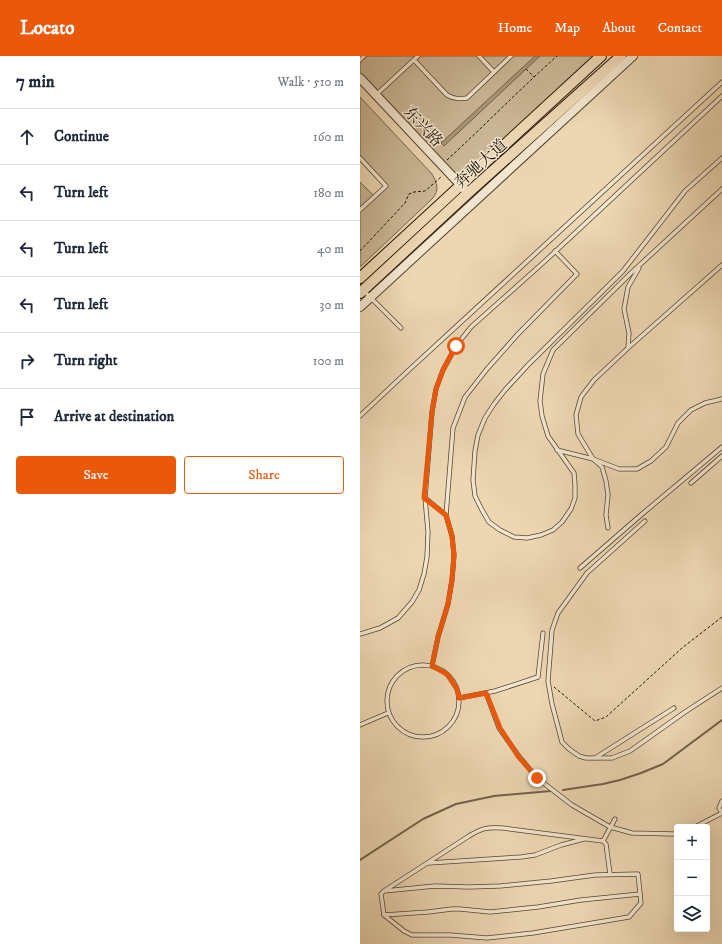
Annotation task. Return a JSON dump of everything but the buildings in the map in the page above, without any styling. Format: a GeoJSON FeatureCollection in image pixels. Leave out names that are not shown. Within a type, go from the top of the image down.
{"type":"FeatureCollection","features":[{"type":"Feature","properties":{"kind":"main road","name":"奔驰大道"},"geometry":{"type":"LineString","coordinates":[[360,278],[601,56]]}},
{"type":"Feature","properties":{"kind":"main road","name":"奔驰大道"},"geometry":{"type":"LineString","coordinates":[[365,293],[414,250],[468,194],[621,56]]}},
{"type":"Feature","properties":{"kind":"street"},"geometry":{"type":"LineString","coordinates":[[414,250],[633,56]]}},
{"type":"Feature","properties":{"kind":"street","name":"东兴路"},"geometry":{"type":"LineString","coordinates":[[360,78],[468,194]]}},
{"type":"Feature","properties":{"kind":"street"},"geometry":{"type":"LineString","coordinates":[[360,307],[365,293]]}},
{"type":"Feature","properties":{"kind":"lane"},"geometry":{"type":"LineString","coordinates":[[360,60],[364,56]]}},
{"type":"Feature","properties":{"kind":"lane"},"geometry":{"type":"LineString","coordinates":[[376,95],[418,56]]}},
{"type":"Feature","properties":{"kind":"lane"},"geometry":{"type":"LineString","coordinates":[[479,56],[494,72]]}},
{"type":"Feature","properties":{"kind":"lane"},"geometry":{"type":"LineString","coordinates":[[414,60],[447,95],[454,99],[467,98],[511,56]]}},
{"type":"Feature","properties":{"kind":"lane"},"geometry":{"type":"LineString","coordinates":[[360,416],[722,82]]}},
{"type":"Feature","properties":{"kind":"lane"},"geometry":{"type":"LineString","coordinates":[[360,634],[380,628],[398,618],[412,602],[419,590],[427,558],[428,532],[424,498],[432,412],[436,389],[443,370],[456,346],[471,327],[556,251],[722,96]]}},
{"type":"Feature","properties":{"kind":"lane"},"geometry":{"type":"LineString","coordinates":[[360,158],[386,186],[360,210]]}},
{"type":"Feature","properties":{"kind":"lane"},"geometry":{"type":"LineString","coordinates":[[722,158],[685,191],[623,271],[528,365],[505,390],[485,418],[478,435],[475,451],[473,480],[476,496],[482,510],[490,522],[500,530],[514,537],[527,538],[541,535],[552,530],[562,522],[571,509],[575,498],[576,485],[574,474],[548,436],[542,416],[540,401],[543,374],[553,350],[641,264],[722,189]]}},
{"type":"Feature","properties":{"kind":"lane"},"geometry":{"type":"LineString","coordinates":[[432,666],[438,637],[448,604],[453,567],[454,555],[452,536],[446,515],[453,428],[465,397],[487,369],[577,274],[556,251]]}},
{"type":"Feature","properties":{"kind":"lane"},"geometry":{"type":"LineString","coordinates":[[628,348],[629,333],[624,309],[628,287],[641,264]]}},
{"type":"Feature","properties":{"kind":"lane"},"geometry":{"type":"LineString","coordinates":[[608,528],[606,515],[608,495],[602,467],[593,459],[578,434],[576,415],[581,397],[594,380],[628,348],[722,265]]}},
{"type":"Feature","properties":{"kind":"lane"},"geometry":{"type":"LineString","coordinates":[[365,293],[401,328]]}},
{"type":"Feature","properties":{"kind":"lane"},"geometry":{"type":"LineString","coordinates":[[557,450],[593,459],[619,470],[637,468],[651,461],[666,447],[678,423],[690,410],[705,403],[722,399]]}},
{"type":"Feature","properties":{"kind":"lane"},"geometry":{"type":"LineString","coordinates":[[580,568],[722,447]]}},
{"type":"Feature","properties":{"kind":"lane"},"geometry":{"type":"LineString","coordinates":[[691,483],[722,456]]}},
{"type":"Feature","properties":{"kind":"lane"},"geometry":{"type":"LineString","coordinates":[[424,498],[446,515]]}},
{"type":"Feature","properties":{"kind":"lane"},"geometry":{"type":"LineString","coordinates":[[645,521],[587,573],[558,613],[552,630],[548,681],[552,704],[562,742],[579,756],[586,758],[612,758],[630,751],[722,688]]}},
{"type":"Feature","properties":{"kind":"lane"},"geometry":{"type":"LineString","coordinates":[[538,677],[543,633]]}},
{"type":"Feature","properties":{"kind":"lane"},"geometry":{"type":"LineString","coordinates":[[416,665],[432,666],[447,674],[457,689],[459,698],[459,707],[454,720],[445,730],[435,735],[422,737],[406,733],[394,724],[386,706],[386,697],[389,686],[396,675],[406,668],[416,665]]}},
{"type":"Feature","properties":{"kind":"lane"},"geometry":{"type":"LineString","coordinates":[[459,698],[495,691],[538,677],[548,681]]}},
{"type":"Feature","properties":{"kind":"lane"},"geometry":{"type":"LineString","coordinates":[[486,693],[500,728],[518,756],[537,778],[572,805],[610,827],[632,833],[674,834]]}},
{"type":"Feature","properties":{"kind":"lane"},"geometry":{"type":"LineString","coordinates":[[595,758],[674,708]]}},
{"type":"Feature","properties":{"kind":"lane"},"geometry":{"type":"LineString","coordinates":[[360,725],[388,713]]}},
{"type":"Feature","properties":{"kind":"lane"},"geometry":{"type":"LineString","coordinates":[[701,824],[722,813],[719,808],[722,801]]}},
{"type":"Feature","properties":{"kind":"lane"},"geometry":{"type":"LineString","coordinates":[[603,841],[615,819]]}},
{"type":"Feature","properties":{"kind":"lane"},"geometry":{"type":"LineString","coordinates":[[384,891],[435,886],[500,886],[595,875],[638,874],[641,904],[629,917],[533,933],[487,938],[450,935],[412,935],[404,931],[384,915],[381,894],[384,891],[469,836],[485,828],[503,828],[603,841],[606,844],[610,874]]}},
{"type":"Feature","properties":{"kind":"lane"},"geometry":{"type":"LineString","coordinates":[[428,863],[535,855],[561,845],[587,838]]}},
{"type":"Feature","properties":{"kind":"lane"},"geometry":{"type":"LineString","coordinates":[[384,915],[452,909],[490,912],[640,894]]}},
{"type":"Feature","properties":{"kind":"path"},"geometry":{"type":"LineString","coordinates":[[441,165],[557,56]]}},
{"type":"Feature","properties":{"kind":"path"},"geometry":{"type":"LineString","coordinates":[[526,69],[534,77]]}},
{"type":"Feature","properties":{"kind":"path"},"geometry":{"type":"LineString","coordinates":[[360,251],[405,203],[409,194],[425,191],[447,172]]}},
{"type":"Feature","properties":{"kind":"path"},"geometry":{"type":"LineString","coordinates":[[548,681],[595,720],[606,717],[682,648],[722,617]]}},
{"type":"Feature","properties":{"kind":"shaded area"},"geometry":{"type":"Polygon","coordinates":[[[360,56],[601,56],[460,186],[360,78],[360,56]]]}},
{"type":"Feature","properties":{"kind":"shaded area"},"geometry":{"type":"Polygon","coordinates":[[[535,56],[540,56],[444,146],[441,143],[535,56]]]}},
{"type":"Feature","properties":{"kind":"shaded area"},"geometry":{"type":"Polygon","coordinates":[[[360,97],[432,174],[437,190],[432,199],[360,267],[360,210],[386,186],[360,158],[360,97]]]}},
{"type":"Feature","properties":{"kind":"shaded area"},"geometry":{"type":"Polygon","coordinates":[[[360,182],[373,195],[360,208],[360,182]]]}},
{"type":"Feature","properties":{"kind":"waterway"},"geometry":{"type":"LineString","coordinates":[[563,790],[620,780],[663,764],[722,720]]}},
{"type":"Feature","properties":{"kind":"waterway"},"geometry":{"type":"LineString","coordinates":[[360,860],[423,819],[456,804],[494,796],[551,791]]}},
{"type":"Feature","properties":{"kind":"route"},"geometry":{"type":"LineString","coordinates":[[456,346],[443,370],[436,389],[432,412],[424,498],[446,515],[452,536],[454,555],[448,604],[438,637],[432,666],[447,674],[457,689],[459,698],[486,693],[500,728],[518,756],[537,778]]}}]}
